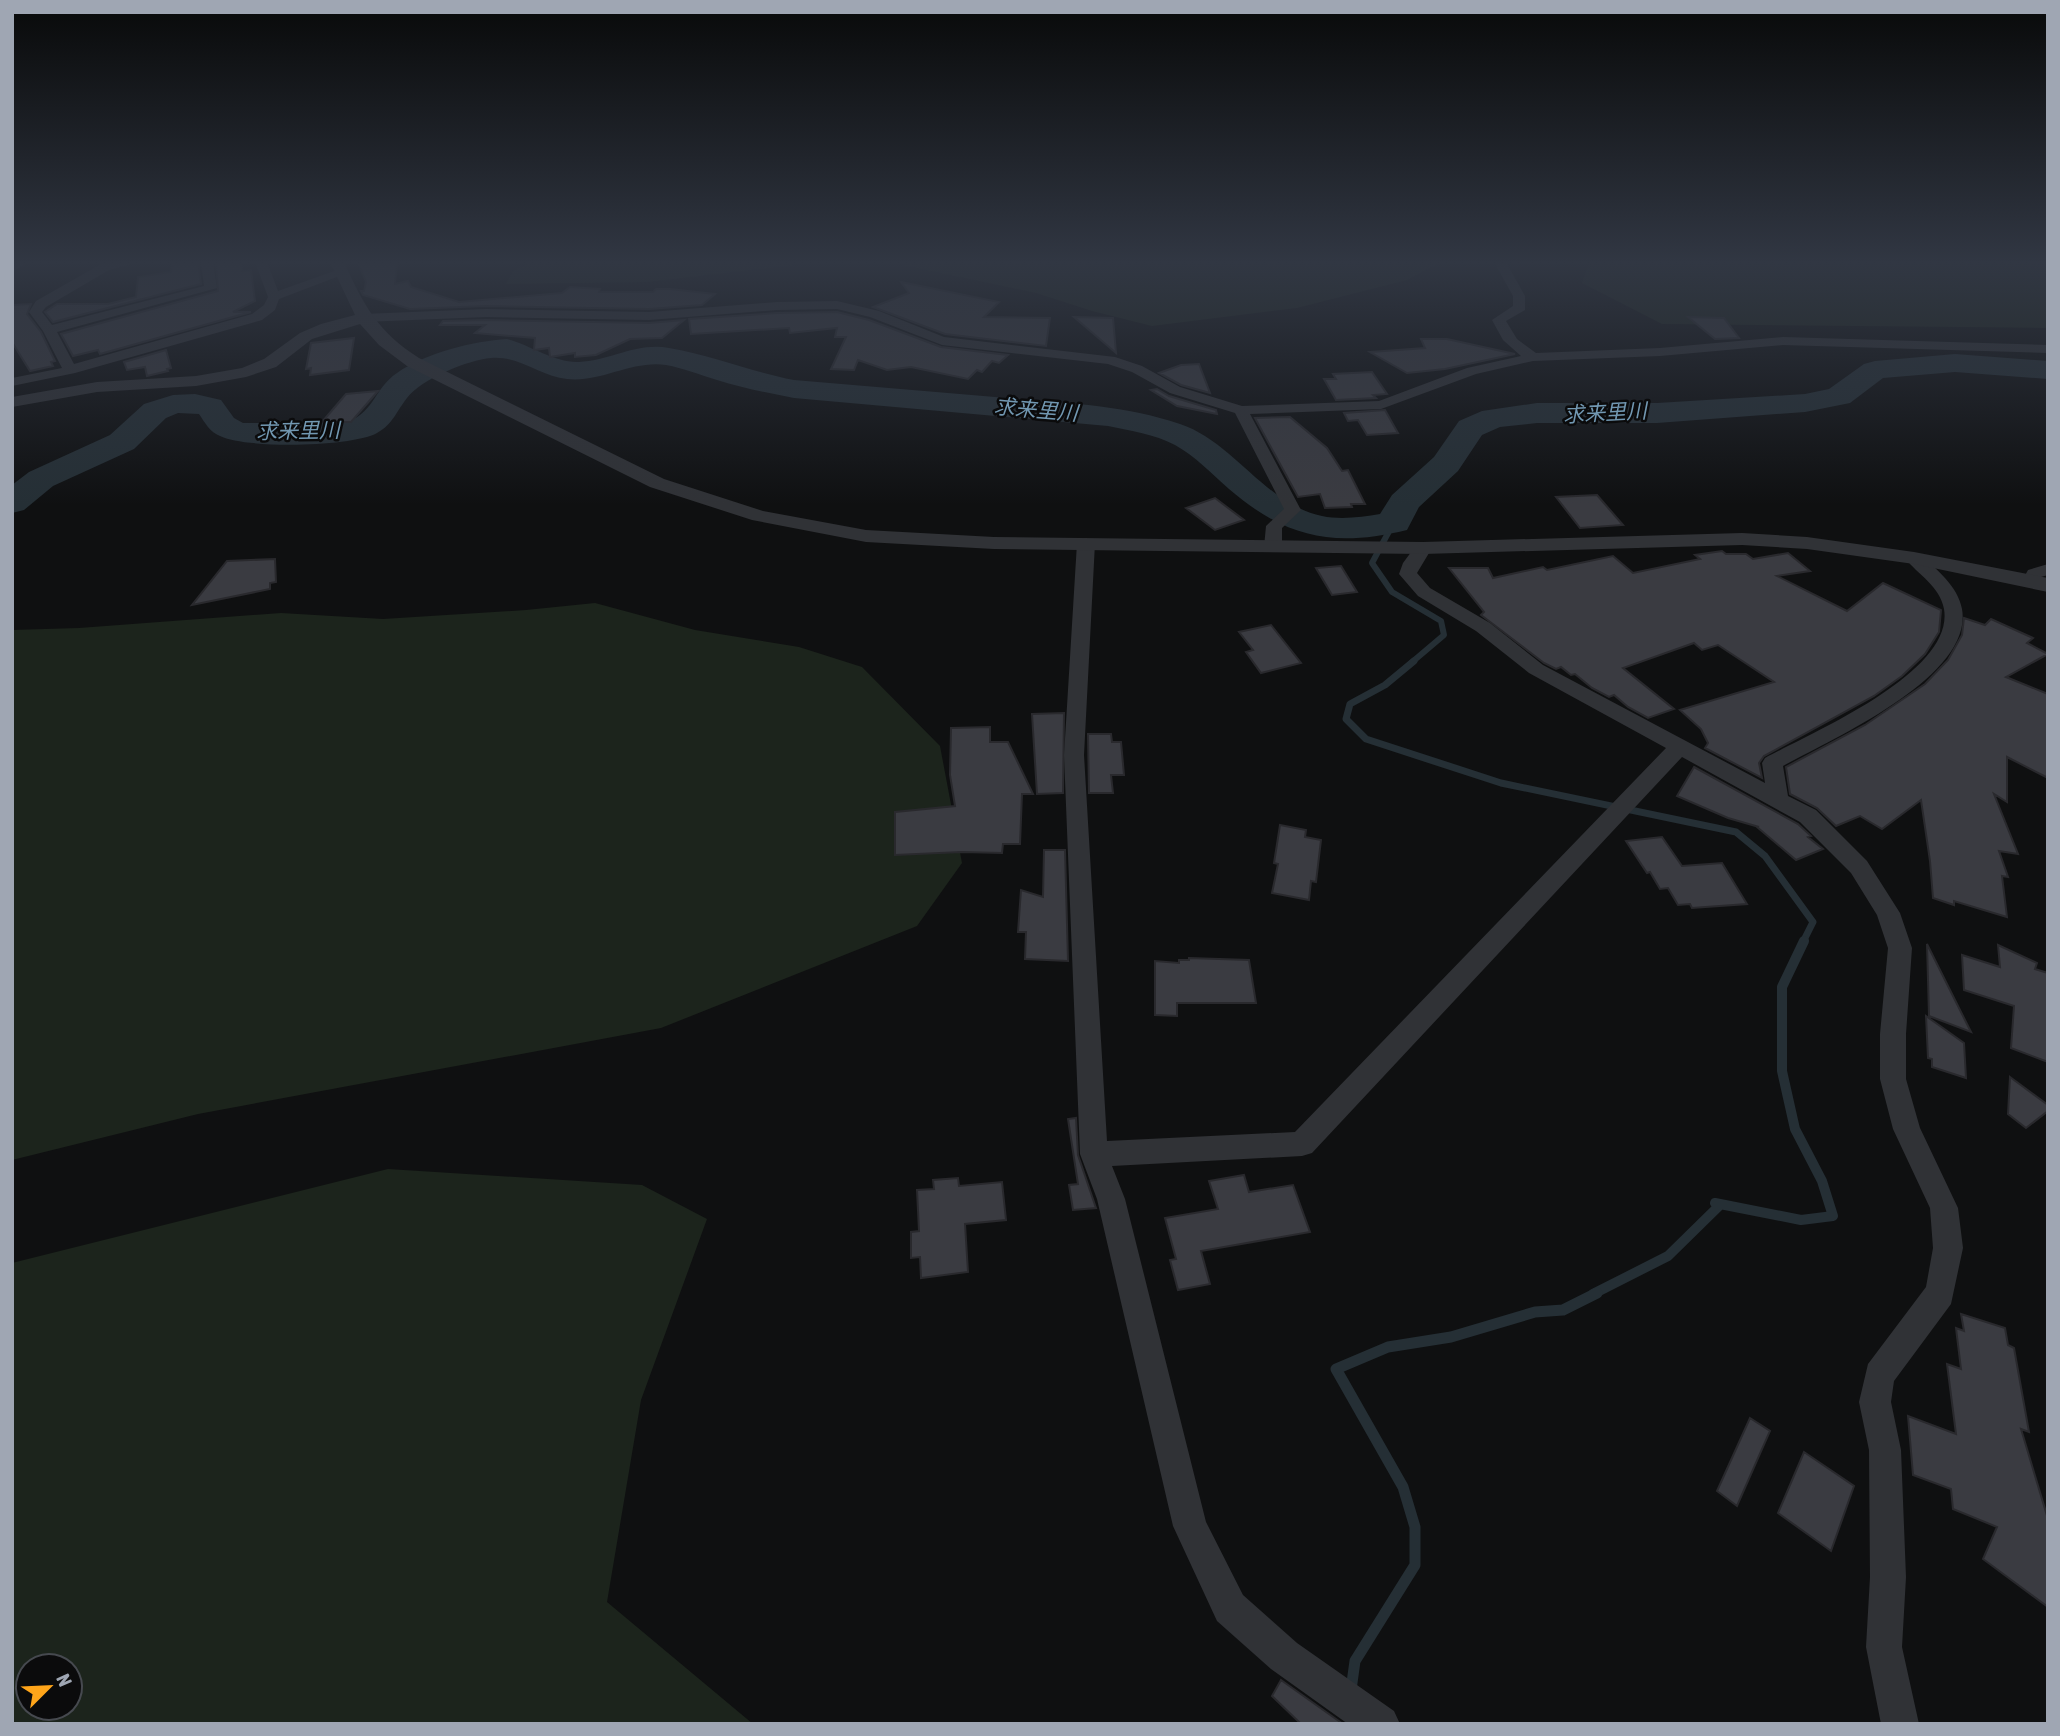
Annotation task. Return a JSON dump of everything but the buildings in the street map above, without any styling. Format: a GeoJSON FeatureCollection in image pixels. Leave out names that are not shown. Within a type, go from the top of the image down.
{"type":"FeatureCollection","features":[{"type":"Feature","properties":{"kind":"street"},"geometry":{"type":"LineString","coordinates":[[56,343],[70,370]]}},
{"type":"Feature","properties":{"kind":"street"},"geometry":{"type":"LineString","coordinates":[[12,382],[70,370],[168,343]]}},
{"type":"Feature","properties":{"kind":"street"},"geometry":{"type":"LineString","coordinates":[[12,402],[97,387],[196,381],[246,372],[270,363],[297,343]]}},
{"type":"Feature","properties":{"kind":"street"},"geometry":{"type":"LineString","coordinates":[[385,343],[413,362],[657,482],[759,516],[866,536],[994,543],[1349,548],[1742,538],[1807,543],[2042,578]]}},
{"type":"Feature","properties":{"kind":"street"},"geometry":{"type":"LineString","coordinates":[[960,343],[1110,360],[1137,369],[1175,390],[1241,410],[1381,405],[1472,371],[1533,357],[1660,352],[1760,343]]}},
{"type":"Feature","properties":{"kind":"street"},"geometry":{"type":"LineString","coordinates":[[1513,343],[1533,357]]}},
{"type":"Feature","properties":{"kind":"street"},"geometry":{"type":"LineString","coordinates":[[1850,343],[2048,349]]}},
{"type":"Feature","properties":{"kind":"street"},"geometry":{"type":"LineString","coordinates":[[1241,410],[1293,510],[1274,526],[1273,547]]}},
{"type":"Feature","properties":{"kind":"street"},"geometry":{"type":"LineString","coordinates":[[1086,543],[1074,755],[1094,1154],[1111,1199],[1190,1526],[1230,1608],[1284,1656],[1381,1724]]}},
{"type":"Feature","properties":{"kind":"street"},"geometry":{"type":"LineString","coordinates":[[1414,548],[1408,574],[1424,592],[1483,627],[1536,669],[1808,816],[1835,840],[1859,867],[1888,912],[1900,948],[1892,1034],[1893,1079],[1908,1129],[1944,1208],[1948,1248],[1940,1293],[1879,1375],[1875,1402],[1885,1450],[1888,1577],[1884,1647],[1900,1724]]}},
{"type":"Feature","properties":{"kind":"street"},"geometry":{"type":"LineString","coordinates":[[1778,799],[1772,763],[1887,698],[1930,667],[1954,625],[1954,610],[1946,590],[1914,558]]}},
{"type":"Feature","properties":{"kind":"street"},"geometry":{"type":"LineString","coordinates":[[1094,1154],[1302,1144],[1678,748]]}},
{"type":"Feature","properties":{"kind":"shaded area"},"geometry":{"type":"Polygon","coordinates":[[[595,603],[695,630],[799,647],[862,667],[940,746],[962,863],[917,926],[661,1028],[198,1114],[12,1160],[12,630],[79,628],[281,613],[383,619],[595,603]]]}},
{"type":"Feature","properties":{"kind":"shaded area"},"geometry":{"type":"Polygon","coordinates":[[[388,1169],[642,1185],[707,1219],[641,1400],[607,1602],[753,1724],[12,1724],[12,1263],[388,1169]]]}},
{"type":"Feature","properties":{"kind":"waterway","name":"求来里川"},"geometry":{"type":"LineString","coordinates":[[12,503],[41,479],[122,442],[155,411],[173,404],[195,403],[210,407],[223,425],[234,431],[254,434],[342,433],[363,428],[380,417],[393,394],[408,379],[454,358],[488,349],[507,348],[564,370],[581,371],[632,358],[666,356],[756,382],[794,389],[1108,416],[1158,427],[1186,438],[1213,456],[1275,508],[1309,524],[1327,528],[1394,522],[1404,502],[1446,464],[1470,428],[1493,418],[1537,413],[1657,413],[1805,403],[1839,396],[1875,370],[1955,363],[2048,370]]}},
{"type":"Feature","properties":{"kind":"waterway"},"geometry":{"type":"LineString","coordinates":[[1394,522],[1372,563],[1392,592],[1441,621],[1444,635],[1411,663]]}},
{"type":"Feature","properties":{"kind":"waterway"},"geometry":{"type":"LineString","coordinates":[[1414,661],[1385,685],[1350,704],[1346,719],[1366,739],[1501,783],[1736,832],[1765,856],[1813,922],[1803,942]]}},
{"type":"Feature","properties":{"kind":"waterway"},"geometry":{"type":"LineString","coordinates":[[1593,1294],[1668,1256],[1720,1205],[1715,1203],[1801,1220],[1833,1216],[1822,1181],[1795,1129],[1782,1071],[1782,987],[1804,941]]}},
{"type":"Feature","properties":{"kind":"waterway"},"geometry":{"type":"LineString","coordinates":[[1351,1690],[1355,1661],[1415,1565],[1415,1527],[1403,1487],[1336,1369],[1388,1347],[1451,1337],[1535,1312],[1563,1310],[1597,1293]]}}]}
